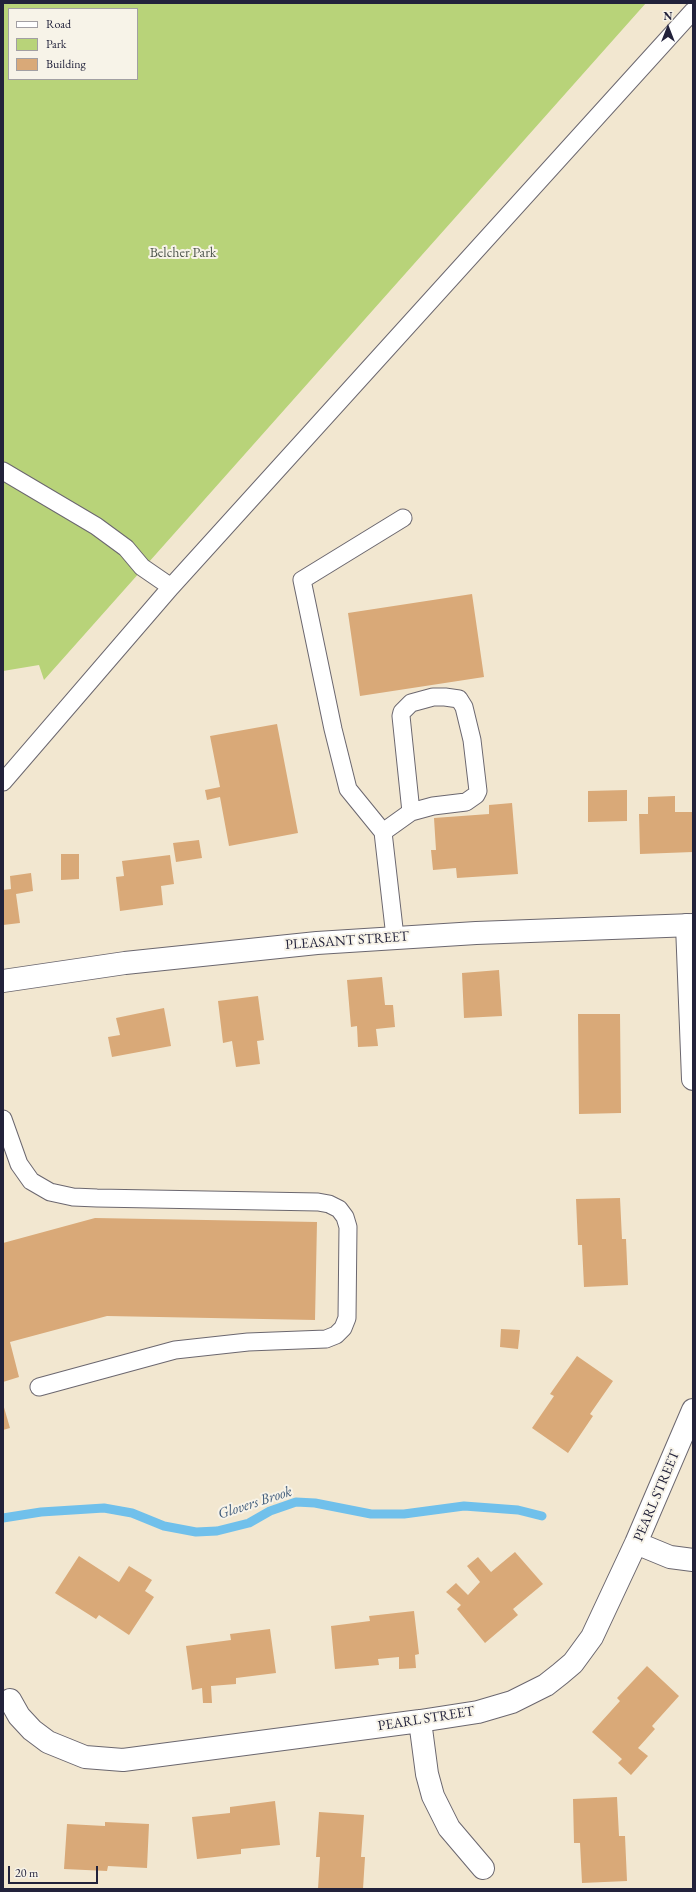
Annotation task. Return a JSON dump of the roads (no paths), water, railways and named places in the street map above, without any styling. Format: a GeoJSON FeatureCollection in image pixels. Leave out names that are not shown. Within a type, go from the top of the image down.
{"type":"FeatureCollection","features":[{"type":"Feature","properties":{"kind":"street","name":"PLEASANT STREET"},"geometry":{"type":"LineString","coordinates":[[3,980],[141,961],[309,943],[395,937],[690,925]]}},
{"type":"Feature","properties":{"kind":"street"},"geometry":{"type":"LineString","coordinates":[[690,925],[693,1079]]}},
{"type":"Feature","properties":{"kind":"street","name":"PEARL STREET"},"geometry":{"type":"LineString","coordinates":[[10,1700],[19,1716],[32,1730],[48,1742],[85,1757],[110,1760],[140,1759],[420,1721],[497,1707],[529,1694],[560,1674],[573,1663],[592,1637],[636,1543],[693,1410]]}},
{"type":"Feature","properties":{"kind":"street"},"geometry":{"type":"LineString","coordinates":[[636,1543],[670,1557],[693,1560]]}},
{"type":"Feature","properties":{"kind":"street"},"geometry":{"type":"LineString","coordinates":[[420,1721],[427,1774],[433,1796],[449,1828],[483,1868]]}},
{"type":"Feature","properties":{"kind":"lane"},"geometry":{"type":"LineString","coordinates":[[3,782],[171,587],[693,11]]}},
{"type":"Feature","properties":{"kind":"lane"},"geometry":{"type":"LineString","coordinates":[[3,471],[96,526],[126,548],[142,567],[171,587]]}},
{"type":"Feature","properties":{"kind":"lane"},"geometry":{"type":"LineString","coordinates":[[395,937],[383,832],[348,789],[333,729],[302,580],[403,518]]}},
{"type":"Feature","properties":{"kind":"lane"},"geometry":{"type":"LineString","coordinates":[[383,832],[411,812],[433,806],[466,802],[476,795],[478,791],[472,740],[464,707],[459,699],[433,697],[411,703],[402,712],[401,716],[411,812]]}},
{"type":"Feature","properties":{"kind":"lane"},"geometry":{"type":"LineString","coordinates":[[3,1119],[19,1164],[31,1181],[50,1192],[73,1197],[97,1198],[318,1202],[329,1204],[339,1209],[345,1217],[348,1227],[347,1318],[344,1328],[336,1335],[326,1339],[248,1342],[175,1350],[39,1387]]}},
{"type":"Feature","properties":{"kind":"waterway","name":"Glovers Brook"},"geometry":{"type":"LineString","coordinates":[[3,1518],[41,1512],[104,1508],[132,1513],[164,1526],[196,1532],[217,1531],[249,1523],[270,1511],[296,1502],[315,1503],[371,1514],[404,1514],[464,1506],[518,1510],[542,1516]]}},
{"type":"Feature","properties":{"kind":"park label","name":"Belcher Park"},"geometry":{"type":"Point","coordinates":[183,253]}}]}
